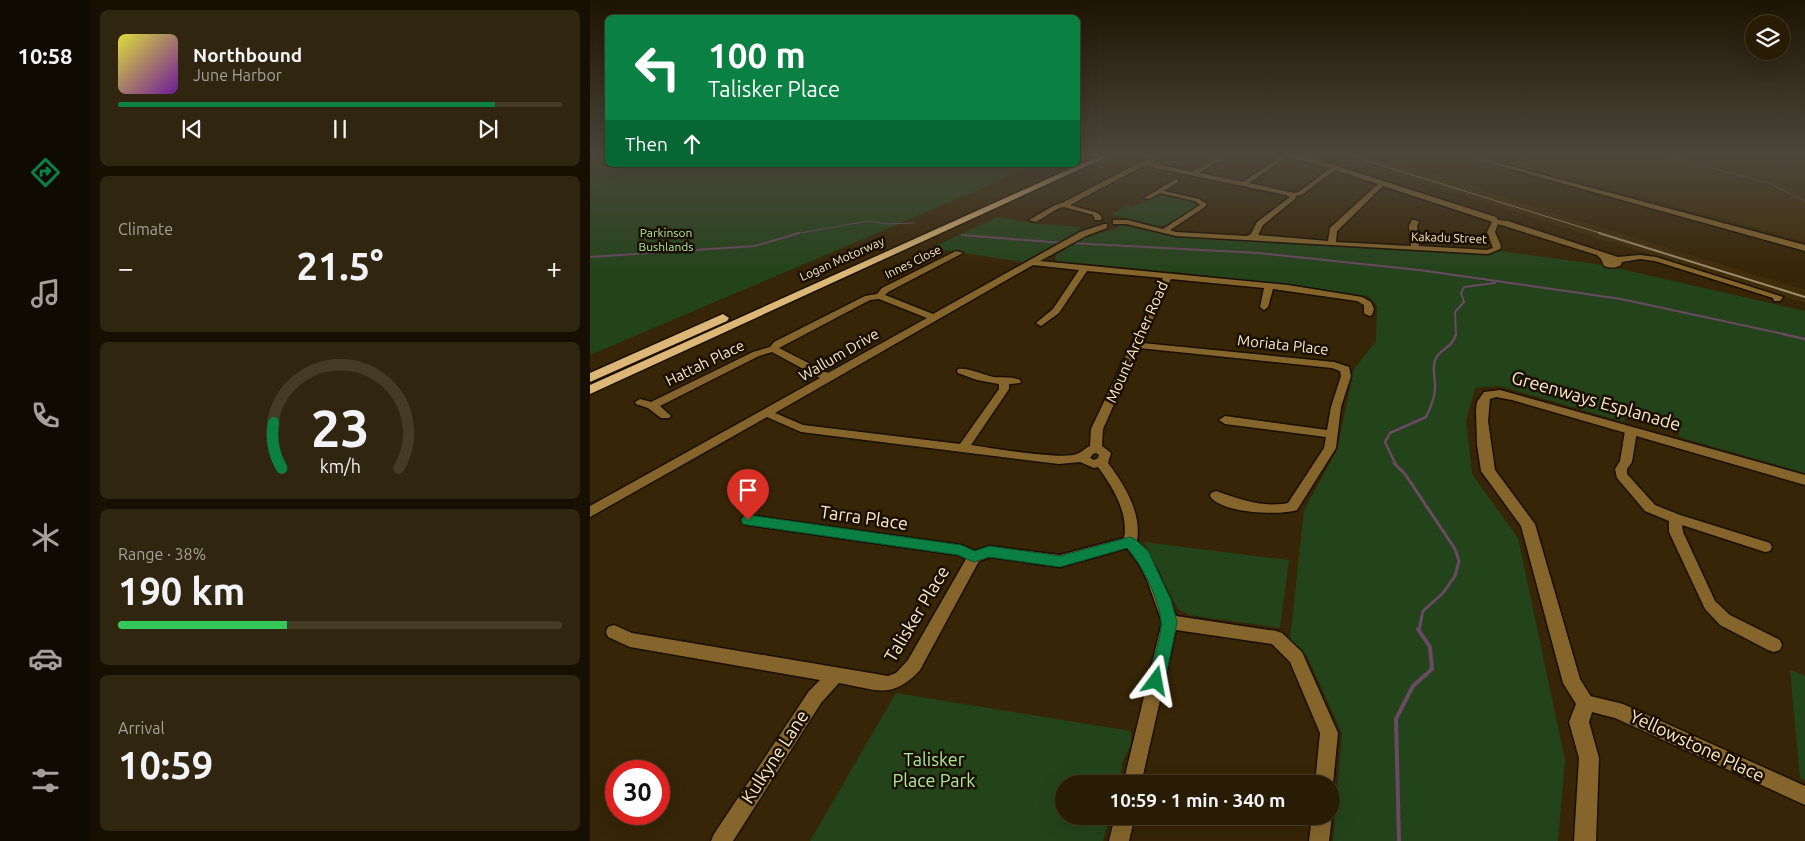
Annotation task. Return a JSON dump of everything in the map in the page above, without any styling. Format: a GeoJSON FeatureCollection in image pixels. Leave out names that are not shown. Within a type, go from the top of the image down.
{"type":"FeatureCollection","features":[{"type":"Feature","properties":{"kind":"highway","name":"Logan Motorway"},"geometry":{"type":"LineString","coordinates":[[590,378],[1003,194]]}},
{"type":"Feature","properties":{"kind":"highway","name":"Logan Motorway"},"geometry":{"type":"LineString","coordinates":[[590,390],[1015,194]]}},
{"type":"Feature","properties":{"kind":"street"},"geometry":{"type":"LineString","coordinates":[[1033,220],[1084,194]]}},
{"type":"Feature","properties":{"kind":"street"},"geometry":{"type":"LineString","coordinates":[[1148,198],[1154,194]]}},
{"type":"Feature","properties":{"kind":"street"},"geometry":{"type":"LineString","coordinates":[[1164,231],[1204,204],[1197,200],[1169,194]]}},
{"type":"Feature","properties":{"kind":"street"},"geometry":{"type":"LineString","coordinates":[[1290,194],[1296,194]]}},
{"type":"Feature","properties":{"kind":"street"},"geometry":{"type":"LineString","coordinates":[[1332,244],[1333,230],[1371,194]]}},
{"type":"Feature","properties":{"kind":"street","name":"Kakadu Street"},"geometry":{"type":"LineString","coordinates":[[1096,220],[1111,217],[1116,222],[1127,222],[1164,231],[1238,238],[1251,237],[1332,244],[1493,250],[1497,246],[1491,232],[1496,222],[1493,218],[1420,194]]}},
{"type":"Feature","properties":{"kind":"street"},"geometry":{"type":"LineString","coordinates":[[1609,194],[1805,248]]}},
{"type":"Feature","properties":{"kind":"street"},"geometry":{"type":"LineString","coordinates":[[1251,237],[1260,224],[1294,198],[1293,195]]}},
{"type":"Feature","properties":{"kind":"street"},"geometry":{"type":"LineString","coordinates":[[1064,205],[1096,214],[1096,220],[1083,234]]}},
{"type":"Feature","properties":{"kind":"street"},"geometry":{"type":"LineString","coordinates":[[1096,220],[1104,226]]}},
{"type":"Feature","properties":{"kind":"street","name":"Wallum Drive"},"geometry":{"type":"LineString","coordinates":[[593,507],[767,413],[1083,234],[1116,222]]}},
{"type":"Feature","properties":{"kind":"street"},"geometry":{"type":"LineString","coordinates":[[1415,222],[1413,226],[1415,247]]}},
{"type":"Feature","properties":{"kind":"street"},"geometry":{"type":"LineString","coordinates":[[1496,222],[1505,223],[1617,260],[1640,256],[1656,259],[1736,287],[1779,297],[1776,299]]}},
{"type":"Feature","properties":{"kind":"street","name":"Innes Close"},"geometry":{"type":"LineString","coordinates":[[773,349],[776,344],[859,302],[880,296],[885,290],[959,253]]}},
{"type":"Feature","properties":{"kind":"street","name":"Mount Archer Road"},"geometry":{"type":"LineString","coordinates":[[1033,263],[1168,276],[1098,429],[1098,456]]}},
{"type":"Feature","properties":{"kind":"street"},"geometry":{"type":"LineString","coordinates":[[1041,323],[1056,311],[1084,269]]}},
{"type":"Feature","properties":{"kind":"street"},"geometry":{"type":"LineString","coordinates":[[1168,276],[1269,286],[1359,299],[1368,304],[1369,313]]}},
{"type":"Feature","properties":{"kind":"street"},"geometry":{"type":"LineString","coordinates":[[1264,306],[1269,286]]}},
{"type":"Feature","properties":{"kind":"street"},"geometry":{"type":"LineString","coordinates":[[880,296],[934,318]]}},
{"type":"Feature","properties":{"kind":"street","name":"Moriata Place"},"geometry":{"type":"LineString","coordinates":[[1138,345],[1334,365],[1345,369],[1346,376],[1336,407],[1330,448],[1292,507],[1280,511],[1229,503],[1216,496]]}},
{"type":"Feature","properties":{"kind":"street"},"geometry":{"type":"LineString","coordinates":[[773,349],[829,378]]}},
{"type":"Feature","properties":{"kind":"street","name":"Hattah Place"},"geometry":{"type":"LineString","coordinates":[[652,406],[756,354],[773,349]]}},
{"type":"Feature","properties":{"kind":"street"},"geometry":{"type":"LineString","coordinates":[[962,372],[969,376],[1010,382],[964,447]]}},
{"type":"Feature","properties":{"kind":"street","name":"Greenways Esplanade"},"geometry":{"type":"LineString","coordinates":[[1586,703],[1572,683],[1528,524],[1488,471],[1483,429],[1483,400],[1486,395],[1493,393],[1501,394],[1805,480]]}},
{"type":"Feature","properties":{"kind":"street"},"geometry":{"type":"LineString","coordinates":[[640,402],[652,406],[665,416]]}},
{"type":"Feature","properties":{"kind":"street"},"geometry":{"type":"LineString","coordinates":[[767,413],[801,428],[1059,460],[1083,458],[1091,464],[1098,456],[1112,477],[1132,522],[1133,533],[1130,542]]}},
{"type":"Feature","properties":{"kind":"street"},"geometry":{"type":"LineString","coordinates":[[1225,420],[1331,434]]}},
{"type":"Feature","properties":{"kind":"street"},"geometry":{"type":"LineString","coordinates":[[1631,430],[1626,462],[1621,469],[1621,475],[1650,508],[1765,547]]}},
{"type":"Feature","properties":{"kind":"street"},"geometry":{"type":"LineString","coordinates":[[1675,518],[1676,532],[1710,605],[1725,620],[1774,644]]}},
{"type":"Feature","properties":{"kind":"street","name":"Tarra Place"},"geometry":{"type":"LineString","coordinates":[[748,520],[961,550],[974,557]]}},
{"type":"Feature","properties":{"kind":"street"},"geometry":{"type":"LineString","coordinates":[[974,557],[989,551],[1060,561],[1130,542]]}},
{"type":"Feature","properties":{"kind":"street"},"geometry":{"type":"LineString","coordinates":[[1130,542],[1142,555],[1163,600],[1170,622],[1134,775]]}},
{"type":"Feature","properties":{"kind":"street","name":"Talisker Place"},"geometry":{"type":"LineString","coordinates":[[614,632],[630,640],[888,684],[902,678],[914,665],[974,557]]}},
{"type":"Feature","properties":{"kind":"street"},"geometry":{"type":"LineString","coordinates":[[1170,622],[1276,638],[1296,657],[1329,733],[1325,775]]}},
{"type":"Feature","properties":{"kind":"street","name":"Kulkyne Lane"},"geometry":{"type":"LineString","coordinates":[[721,841],[815,697],[835,676]]}},
{"type":"Feature","properties":{"kind":"street"},"geometry":{"type":"LineString","coordinates":[[1585,841],[1589,758],[1579,722],[1586,703]]}},
{"type":"Feature","properties":{"kind":"street","name":"Yellowstone Place"},"geometry":{"type":"LineString","coordinates":[[1586,703],[1617,710],[1805,796]]}},
{"type":"Feature","properties":{"kind":"street"},"geometry":{"type":"LineString","coordinates":[[1119,841],[1122,825]]}},
{"type":"Feature","properties":{"kind":"street"},"geometry":{"type":"LineString","coordinates":[[1319,841],[1321,825]]}},
{"type":"Feature","properties":{"kind":"shaded area"},"geometry":{"type":"Polygon","coordinates":[[[1458,194],[1496,194],[1805,290],[1805,303],[1458,194]]]}},
{"type":"Feature","properties":{"kind":"shaded area"},"geometry":{"type":"Polygon","coordinates":[[[1628,194],[1805,194],[1805,242],[1628,194]]]}},
{"type":"Feature","properties":{"kind":"green space","name":"Parkinson Bushlands"},"geometry":{"type":"Polygon","coordinates":[[[590,194],[968,194],[590,355],[590,194]]]}},
{"type":"Feature","properties":{"kind":"green space"},"geometry":{"type":"Polygon","coordinates":[[[1159,195],[1191,201],[1197,206],[1170,224],[1159,226],[1111,214],[1126,206],[1131,207],[1159,195]]]}},
{"type":"Feature","properties":{"kind":"green space"},"geometry":{"type":"Polygon","coordinates":[[[997,217],[1032,223],[1081,227],[1078,231],[1023,262],[931,248],[997,217]]]}},
{"type":"Feature","properties":{"kind":"green space"},"geometry":{"type":"Polygon","coordinates":[[[1121,225],[1180,237],[1481,253],[1501,251],[1603,265],[1805,311],[1805,473],[1679,437],[1679,421],[1627,406],[1624,422],[1500,386],[1475,388],[1466,420],[1472,474],[1518,538],[1565,760],[1558,841],[1333,841],[1334,825],[1340,825],[1338,775],[1342,733],[1307,656],[1290,639],[1304,510],[1337,450],[1354,369],[1376,341],[1377,306],[1368,296],[1194,274],[1057,261],[1055,256],[1085,237],[1116,229],[1121,225]]]}},
{"type":"Feature","properties":{"kind":"green space"},"geometry":{"type":"Polygon","coordinates":[[[1144,542],[1289,560],[1280,628],[1189,615],[1178,609],[1144,542]]]}},
{"type":"Feature","properties":{"kind":"green space"},"geometry":{"type":"Polygon","coordinates":[[[1790,670],[1805,676],[1805,780],[1800,778],[1790,670]]]}},
{"type":"Feature","properties":{"kind":"green space","name":"Talisker Place Park"},"geometry":{"type":"Polygon","coordinates":[[[896,693],[1131,731],[1131,745],[1122,762],[1121,775],[1055,775],[1055,825],[1107,825],[1103,841],[810,841],[896,693]]]}},
{"type":"Feature","properties":{"kind":"waterway"},"geometry":{"type":"LineString","coordinates":[[1791,194],[1805,201]]}},
{"type":"Feature","properties":{"kind":"waterway"},"geometry":{"type":"LineString","coordinates":[[797,234],[868,221],[886,224],[914,223]]}},
{"type":"Feature","properties":{"kind":"waterway"},"geometry":{"type":"LineString","coordinates":[[590,257],[755,246],[797,234]]}},
{"type":"Feature","properties":{"kind":"waterway"},"geometry":{"type":"LineString","coordinates":[[962,235],[1063,243]]}},
{"type":"Feature","properties":{"kind":"waterway"},"geometry":{"type":"LineString","coordinates":[[1071,243],[1259,253],[1419,270],[1621,299],[1788,335]]}},
{"type":"Feature","properties":{"kind":"waterway"},"geometry":{"type":"LineString","coordinates":[[1456,334],[1455,312],[1464,302],[1461,293],[1464,287],[1495,283]]}},
{"type":"Feature","properties":{"kind":"waterway"},"geometry":{"type":"LineString","coordinates":[[1396,465],[1385,442],[1390,433],[1426,417],[1434,394],[1434,363],[1438,355],[1451,344],[1456,334]]}},
{"type":"Feature","properties":{"kind":"waterway"},"geometry":{"type":"LineString","coordinates":[[1783,334],[1805,339]]}},
{"type":"Feature","properties":{"kind":"waterway"},"geometry":{"type":"LineString","coordinates":[[1396,465],[1405,474],[1455,549],[1459,561],[1455,576],[1443,593],[1423,611],[1419,630]]}},
{"type":"Feature","properties":{"kind":"waterway"},"geometry":{"type":"LineString","coordinates":[[1399,841],[1396,719],[1413,686],[1432,669],[1430,647],[1418,629]]}},
{"type":"Feature","properties":{"kind":"railway"},"geometry":{"type":"LineString","coordinates":[[1475,194],[1603,234]]}},
{"type":"Feature","properties":{"kind":"railway"},"geometry":{"type":"LineString","coordinates":[[1599,233],[1805,297]]}},
{"type":"Feature","properties":{"kind":"route"},"geometry":{"type":"LineString","coordinates":[[748,520],[961,550],[974,557],[989,551],[1060,561],[1130,542],[1142,555],[1163,600],[1170,622],[1156,681]]}}]}
